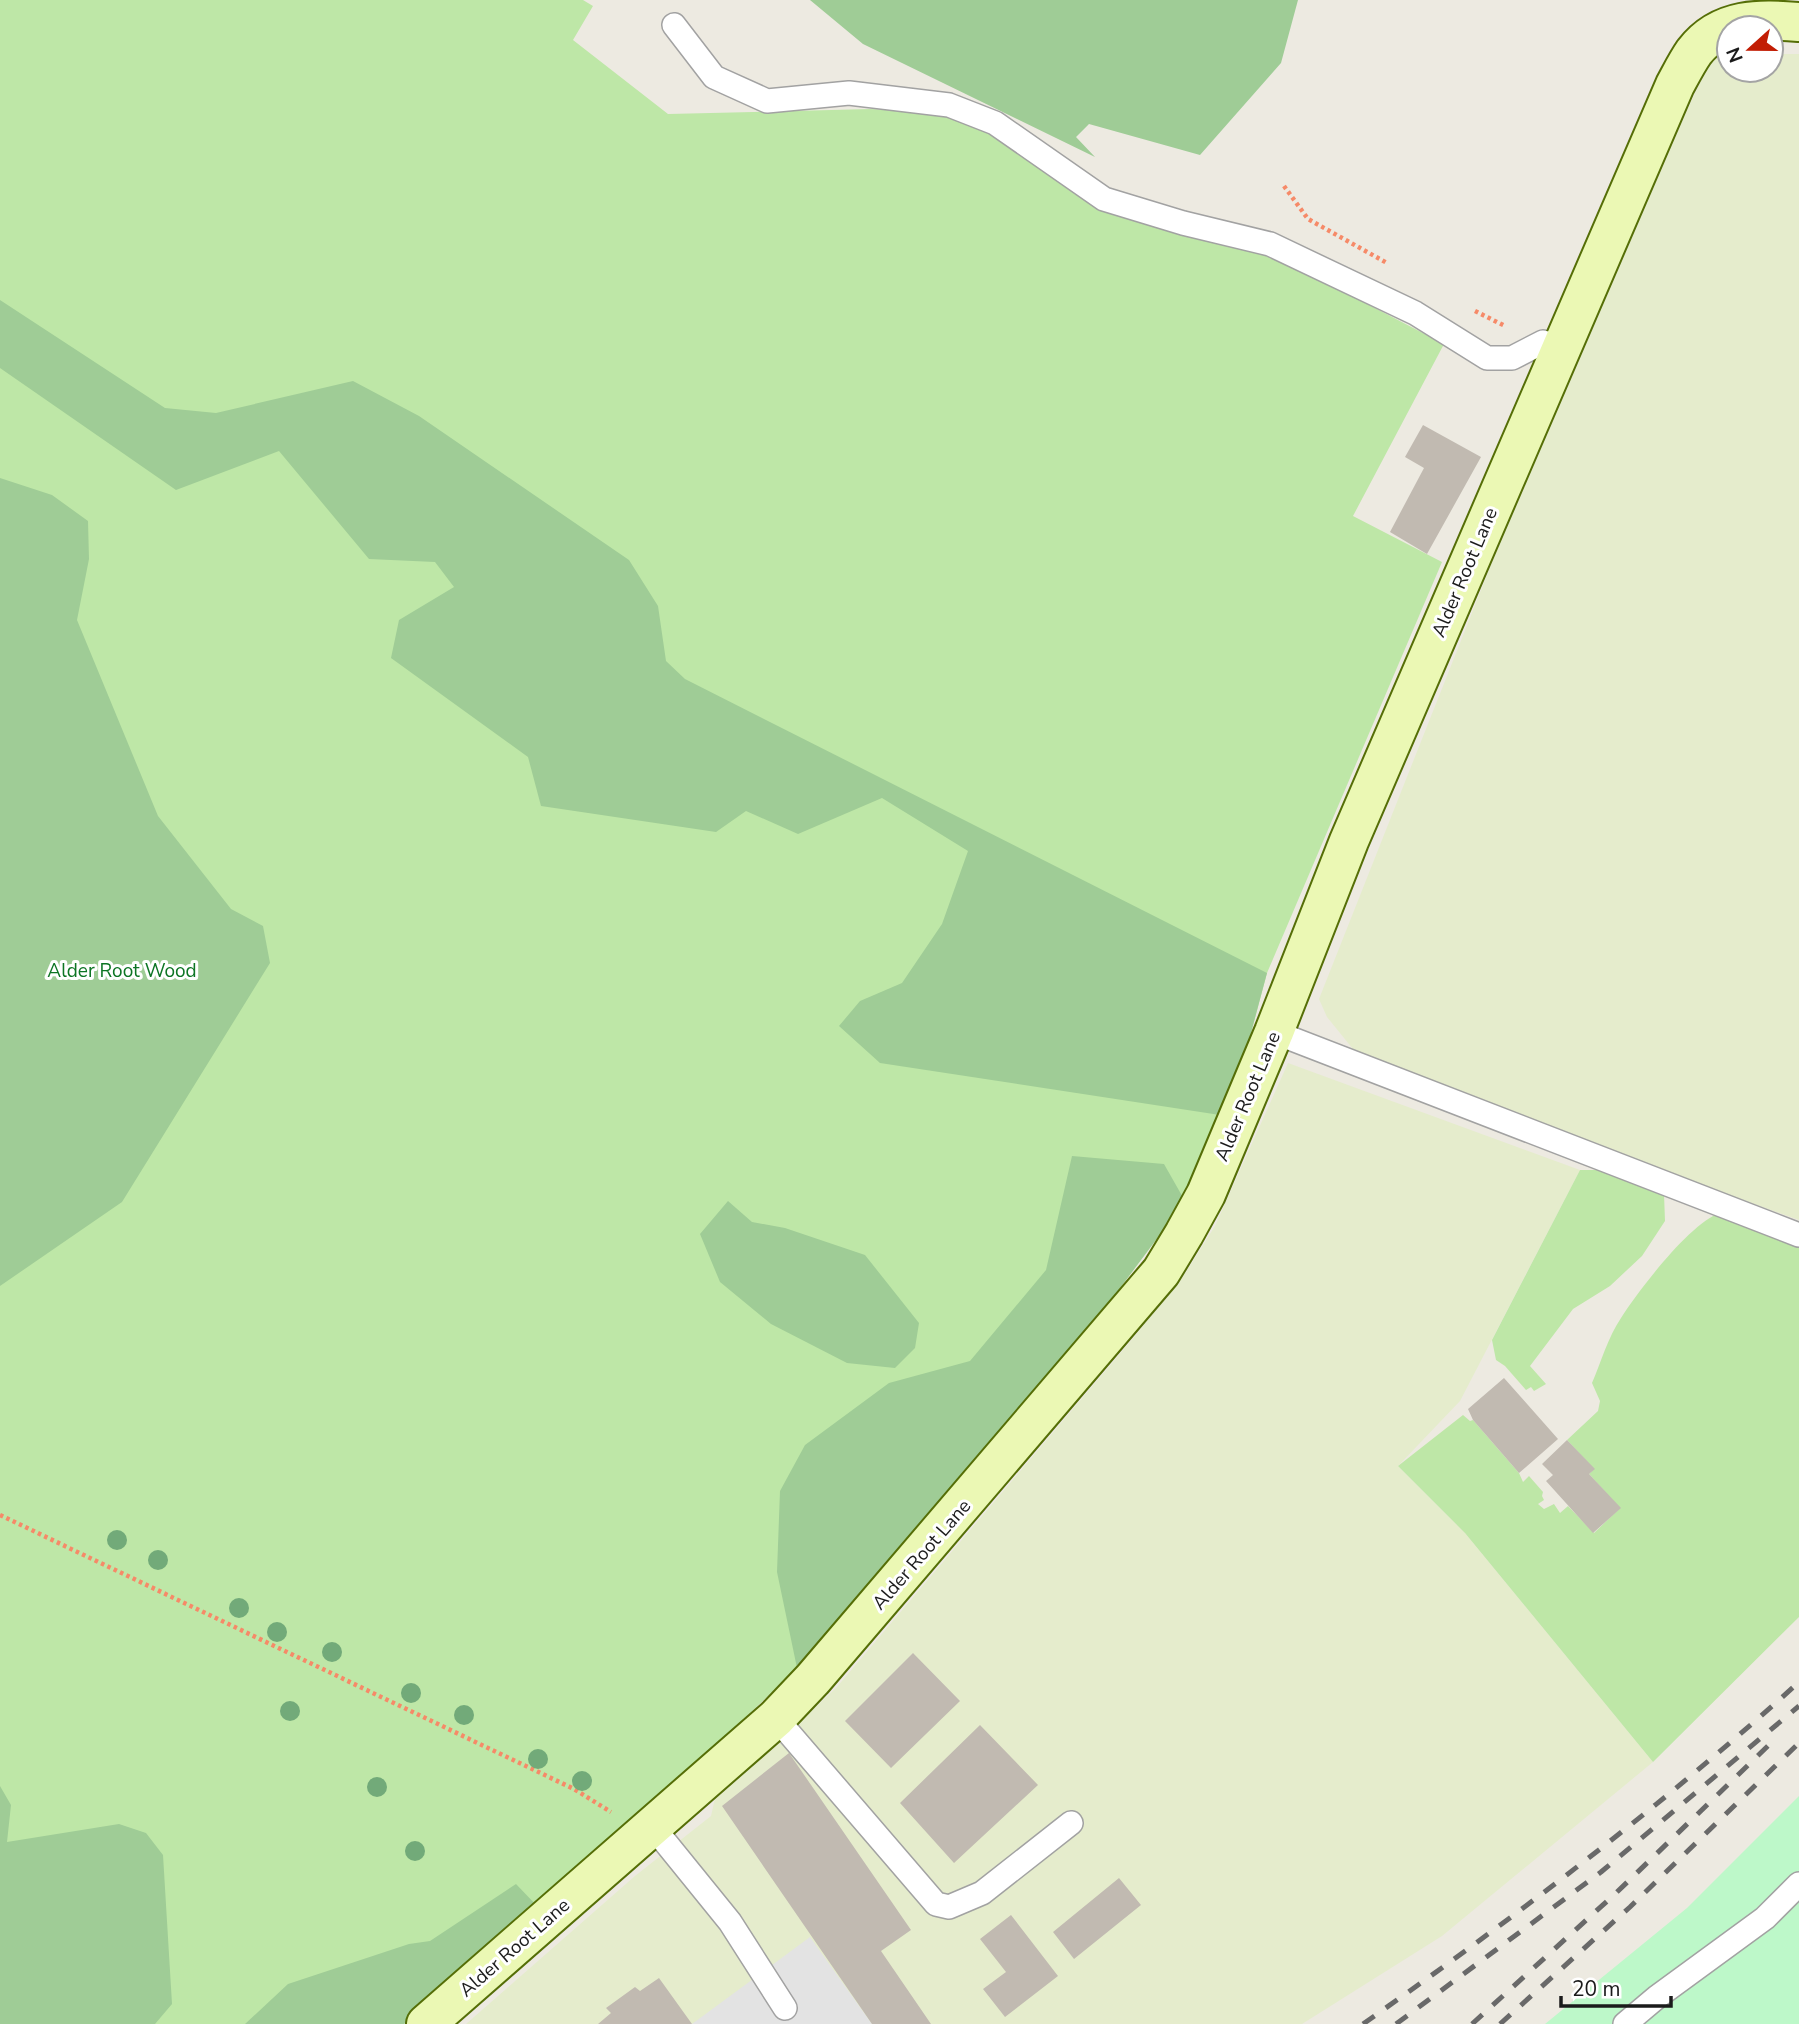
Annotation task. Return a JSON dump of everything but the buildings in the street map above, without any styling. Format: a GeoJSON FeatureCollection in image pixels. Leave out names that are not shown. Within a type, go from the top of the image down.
{"type":"FeatureCollection","features":[{"type":"Feature","properties":{"kind":"street","name":"Alder Root Lane"},"geometry":{"type":"LineString","coordinates":[[426,2024],[776,1718],[813,1679],[1161,1272],[1206,1194],[1551,346],[1675,85],[1694,52],[1710,36],[1731,25],[1760,19],[1799,22]]}},
{"type":"Feature","properties":{"kind":"lane"},"geometry":{"type":"LineString","coordinates":[[674,24],[714,77],[767,101],[849,93],[950,105],[995,123],[1104,199],[1183,223],[1270,244],[1415,313],[1487,358],[1513,358],[1551,346]]}},
{"type":"Feature","properties":{"kind":"lane"},"geometry":{"type":"LineString","coordinates":[[1274,1032],[1799,1235]]}},
{"type":"Feature","properties":{"kind":"lane"},"geometry":{"type":"LineString","coordinates":[[776,1718],[936,1904],[949,1907],[982,1893],[1071,1823]]}},
{"type":"Feature","properties":{"kind":"lane"},"geometry":{"type":"LineString","coordinates":[[647,1833],[730,1922],[785,2008]]}},
{"type":"Feature","properties":{"kind":"lane"},"geometry":{"type":"LineString","coordinates":[[1625,2024],[1765,1917],[1799,1884]]}},
{"type":"Feature","properties":{"kind":"path"},"geometry":{"type":"LineString","coordinates":[[1284,186],[1308,219],[1391,265]]}},
{"type":"Feature","properties":{"kind":"path"},"geometry":{"type":"LineString","coordinates":[[1463,305],[1551,346]]}},
{"type":"Feature","properties":{"kind":"path"},"geometry":{"type":"LineString","coordinates":[[0,1514],[574,1789],[647,1833]]}},
{"type":"Feature","properties":{"kind":"green space"},"geometry":{"type":"Polygon","coordinates":[[[0,0],[583,0],[593,6],[573,40],[668,114],[871,109],[954,114],[1019,146],[1076,190],[1273,255],[1444,344],[1353,516],[1442,562],[1267,973],[1248,1044],[1185,1201],[1117,1292],[797,1668],[719,1743],[404,2024],[0,2024],[0,0]]]}},
{"type":"Feature","properties":{"kind":"green space"},"geometry":{"type":"Polygon","coordinates":[[[810,0],[1298,0],[1281,63],[1200,155],[1089,124],[1076,137],[1095,157],[863,44],[810,0]]]}},
{"type":"Feature","properties":{"kind":"green space"},"geometry":{"type":"Polygon","coordinates":[[[1785,54],[1799,54],[1799,1220],[1534,1125],[1357,1054],[1327,1017],[1319,999],[1586,325],[1713,55],[1715,84],[1785,84],[1785,54]]]}},
{"type":"Feature","properties":{"kind":"green space"},"geometry":{"type":"Polygon","coordinates":[[[0,300],[165,408],[216,413],[353,381],[419,416],[629,560],[658,606],[666,661],[685,679],[1267,973],[1248,1044],[1220,1115],[880,1063],[839,1026],[860,1001],[902,983],[942,924],[968,851],[882,798],[798,834],[746,811],[716,832],[541,806],[528,757],[391,658],[399,620],[454,587],[435,562],[369,559],[279,451],[176,490],[0,368],[0,300]]]}},
{"type":"Feature","properties":{"kind":"green space","name":"Alder Root Wood"},"geometry":{"type":"Polygon","coordinates":[[[0,478],[52,495],[88,521],[89,559],[77,620],[158,816],[231,909],[263,926],[270,963],[122,1202],[0,1286],[0,478]]]}},
{"type":"Feature","properties":{"kind":"green space"},"geometry":{"type":"Polygon","coordinates":[[[1288,1063],[1580,1170],[1460,1401],[1398,1466],[1465,1533],[1653,1762],[1442,1936],[1302,2024],[466,2024],[635,1876],[711,1816],[716,1794],[769,1750],[836,1688],[1135,1336],[1186,1272],[1215,1226],[1288,1063]]]}},
{"type":"Feature","properties":{"kind":"green space"},"geometry":{"type":"Polygon","coordinates":[[[1072,1156],[1164,1164],[1185,1201],[1117,1292],[797,1668],[777,1572],[780,1491],[805,1445],[889,1383],[970,1361],[1046,1270],[1072,1156]]]}},
{"type":"Feature","properties":{"kind":"green space"},"geometry":{"type":"Polygon","coordinates":[[[1580,1170],[1610,1170],[1664,1194],[1665,1221],[1642,1256],[1610,1286],[1573,1309],[1530,1366],[1546,1384],[1534,1391],[1531,1387],[1526,1390],[1505,1366],[1496,1360],[1492,1340],[1580,1170]]]}},
{"type":"Feature","properties":{"kind":"green space"},"geometry":{"type":"Polygon","coordinates":[[[728,1201],[752,1222],[785,1228],[865,1255],[919,1323],[915,1348],[895,1368],[847,1363],[771,1324],[720,1282],[700,1234],[728,1201]]]}},
{"type":"Feature","properties":{"kind":"green space"},"geometry":{"type":"Polygon","coordinates":[[[1720,1213],[1799,1240],[1799,1617],[1653,1762],[1465,1533],[1398,1466],[1463,1415],[1470,1421],[1473,1420],[1519,1473],[1523,1482],[1529,1476],[1543,1492],[1544,1500],[1538,1504],[1544,1509],[1554,1504],[1560,1513],[1568,1506],[1594,1533],[1620,1508],[1589,1474],[1594,1469],[1567,1440],[1598,1411],[1600,1401],[1592,1383],[1616,1325],[1652,1275],[1680,1243],[1708,1219],[1720,1213]]]}},
{"type":"Feature","properties":{"kind":"green space"},"geometry":{"type":"Polygon","coordinates":[[[0,1786],[11,1805],[7,1842],[119,1824],[146,1833],[163,1855],[172,2004],[155,2024],[0,2024],[0,1786]]]}},
{"type":"Feature","properties":{"kind":"green space"},"geometry":{"type":"Polygon","coordinates":[[[1799,1796],[1799,2024],[1545,2024],[1687,1908],[1799,1796]]]}},
{"type":"Feature","properties":{"kind":"green space"},"geometry":{"type":"Polygon","coordinates":[[[516,1884],[539,1908],[404,2024],[245,2024],[288,1984],[409,1944],[430,1941],[516,1884]]]}},
{"type":"Feature","properties":{"kind":"shaded area"},"geometry":{"type":"Polygon","coordinates":[[[810,1937],[872,2024],[692,2024],[810,1937]]]}},
{"type":"Feature","properties":{"kind":"railway"},"geometry":{"type":"LineString","coordinates":[[1363,2024],[1476,1943],[1641,1817],[1799,1682]]}},
{"type":"Feature","properties":{"kind":"railway"},"geometry":{"type":"LineString","coordinates":[[1396,2024],[1601,1872],[1799,1706]]}},
{"type":"Feature","properties":{"kind":"railway"},"geometry":{"type":"LineString","coordinates":[[1472,2024],[1616,1893],[1773,1741]]}},
{"type":"Feature","properties":{"kind":"railway"},"geometry":{"type":"LineString","coordinates":[[1500,2024],[1630,1907],[1799,1743]]}}]}
